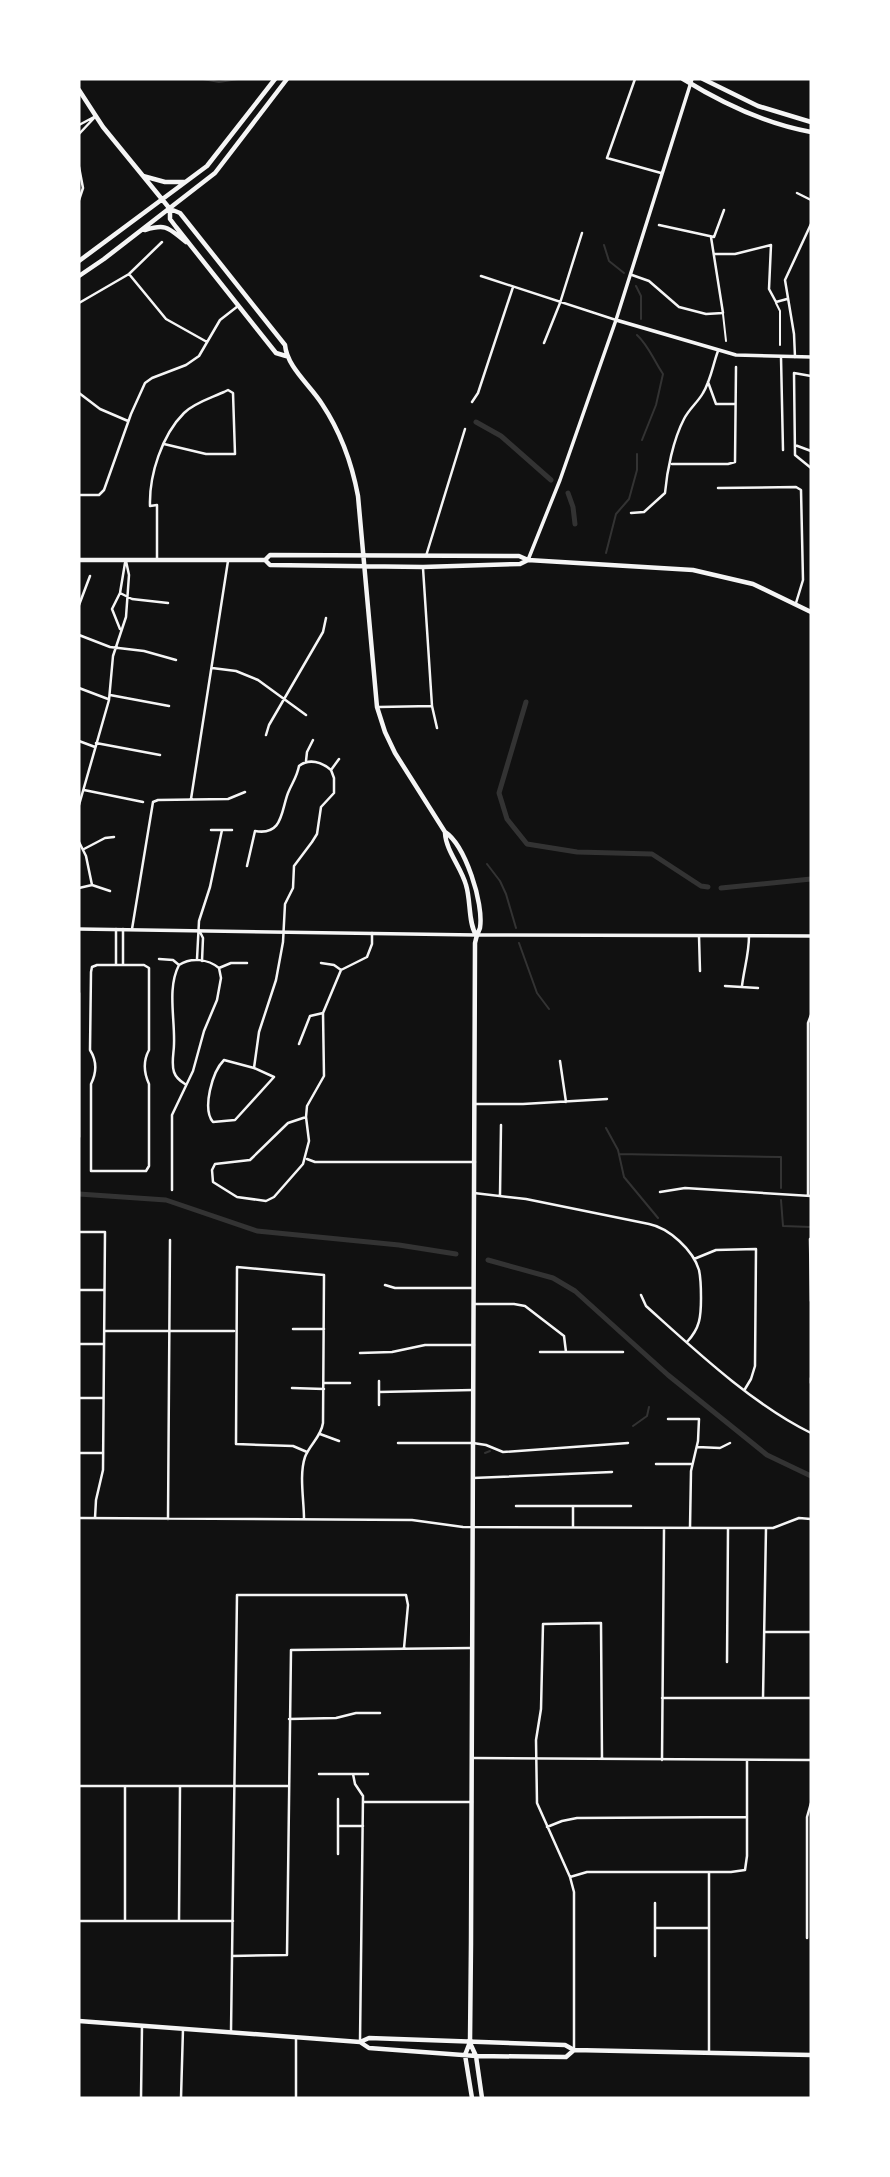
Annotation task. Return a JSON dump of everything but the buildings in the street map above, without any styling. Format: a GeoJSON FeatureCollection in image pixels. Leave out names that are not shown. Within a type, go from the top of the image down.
{"type":"FeatureCollection","features":[{"type":"Feature","properties":{"kind":"main road"},"geometry":{"type":"LineString","coordinates":[[79,261],[214,159],[275,79]]}},
{"type":"Feature","properties":{"kind":"main road"},"geometry":{"type":"LineString","coordinates":[[79,275],[215,173],[287,79]]}},
{"type":"Feature","properties":{"kind":"main road"},"geometry":{"type":"LineString","coordinates":[[682,79],[691,81],[755,116],[811,132]]}},
{"type":"Feature","properties":{"kind":"main road"},"geometry":{"type":"LineString","coordinates":[[703,79],[758,106],[811,121]]}},
{"type":"Feature","properties":{"kind":"main road"},"geometry":{"type":"LineString","coordinates":[[79,90],[95,117],[162,200],[170,209],[178,212],[285,345],[286,356],[323,404],[349,459],[358,496],[377,707],[384,732],[444,832],[453,837],[473,881],[480,929],[476,935],[470,2042],[466,2055],[472,2098]]}},
{"type":"Feature","properties":{"kind":"main road"},"geometry":{"type":"LineString","coordinates":[[143,176],[165,182],[186,182]]}},
{"type":"Feature","properties":{"kind":"main road"},"geometry":{"type":"LineString","coordinates":[[170,209],[170,219],[276,353],[286,356]]}},
{"type":"Feature","properties":{"kind":"main road"},"geometry":{"type":"LineString","coordinates":[[140,231],[164,226],[191,245]]}},
{"type":"Feature","properties":{"kind":"main road"},"geometry":{"type":"LineString","coordinates":[[79,559],[265,560],[270,555],[519,556],[528,560],[693,570],[753,584],[811,612]]}},
{"type":"Feature","properties":{"kind":"main road"},"geometry":{"type":"LineString","coordinates":[[265,560],[270,565],[423,567],[520,565],[528,560]]}},
{"type":"Feature","properties":{"kind":"main road"},"geometry":{"type":"LineString","coordinates":[[79,2021],[360,2042],[369,2038],[565,2045],[574,2050],[811,2054]]}},
{"type":"Feature","properties":{"kind":"main road"},"geometry":{"type":"LineString","coordinates":[[360,2042],[369,2048],[476,2056],[566,2057],[574,2050]]}},
{"type":"Feature","properties":{"kind":"main road"},"geometry":{"type":"LineString","coordinates":[[470,2042],[476,2056],[482,2098]]}},
{"type":"Feature","properties":{"kind":"street"},"geometry":{"type":"LineString","coordinates":[[635,79],[607,158],[661,173]]}},
{"type":"Feature","properties":{"kind":"street"},"geometry":{"type":"LineString","coordinates":[[528,560],[560,480],[632,275],[691,81]]}},
{"type":"Feature","properties":{"kind":"street"},"geometry":{"type":"LineString","coordinates":[[79,125],[95,117]]}},
{"type":"Feature","properties":{"kind":"street"},"geometry":{"type":"LineString","coordinates":[[79,134],[95,117]]}},
{"type":"Feature","properties":{"kind":"street"},"geometry":{"type":"LineString","coordinates":[[79,167],[83,188],[79,200]]}},
{"type":"Feature","properties":{"kind":"street"},"geometry":{"type":"LineString","coordinates":[[797,193],[811,200]]}},
{"type":"Feature","properties":{"kind":"street"},"geometry":{"type":"LineString","coordinates":[[659,225],[710,237],[717,234],[724,210]]}},
{"type":"Feature","properties":{"kind":"street"},"geometry":{"type":"LineString","coordinates":[[794,357],[794,334],[785,288],[787,273],[811,224]]}},
{"type":"Feature","properties":{"kind":"street"},"geometry":{"type":"LineString","coordinates":[[544,343],[582,233]]}},
{"type":"Feature","properties":{"kind":"street"},"geometry":{"type":"LineString","coordinates":[[632,275],[649,281],[680,307],[706,314],[723,313],[710,237]]}},
{"type":"Feature","properties":{"kind":"street"},"geometry":{"type":"LineString","coordinates":[[79,303],[129,274],[162,242]]}},
{"type":"Feature","properties":{"kind":"street"},"geometry":{"type":"LineString","coordinates":[[712,254],[735,254],[771,245],[769,289],[776,302],[788,299]]}},
{"type":"Feature","properties":{"kind":"street"},"geometry":{"type":"LineString","coordinates":[[129,274],[166,318],[207,342]]}},
{"type":"Feature","properties":{"kind":"street"},"geometry":{"type":"LineString","coordinates":[[481,275],[560,303],[718,351],[752,357],[811,357]]}},
{"type":"Feature","properties":{"kind":"street"},"geometry":{"type":"LineString","coordinates":[[472,402],[478,393],[513,287]]}},
{"type":"Feature","properties":{"kind":"street"},"geometry":{"type":"LineString","coordinates":[[79,495],[101,494],[145,383],[152,377],[174,371],[193,361],[199,356],[220,320],[239,306]]}},
{"type":"Feature","properties":{"kind":"street"},"geometry":{"type":"LineString","coordinates":[[631,513],[644,512],[665,493],[667,471],[683,420],[703,394],[718,351]]}},
{"type":"Feature","properties":{"kind":"street"},"geometry":{"type":"LineString","coordinates":[[781,357],[783,450]]}},
{"type":"Feature","properties":{"kind":"street"},"geometry":{"type":"LineString","coordinates":[[671,464],[735,462],[736,367]]}},
{"type":"Feature","properties":{"kind":"street"},"geometry":{"type":"LineString","coordinates":[[811,376],[794,373],[795,445],[798,459],[811,468]]}},
{"type":"Feature","properties":{"kind":"street"},"geometry":{"type":"LineString","coordinates":[[708,382],[716,404],[736,404]]}},
{"type":"Feature","properties":{"kind":"street"},"geometry":{"type":"LineString","coordinates":[[157,560],[157,505],[150,506],[150,491],[164,444],[186,411],[228,390],[233,393],[234,454],[206,454],[164,444]]}},
{"type":"Feature","properties":{"kind":"street"},"geometry":{"type":"LineString","coordinates":[[79,393],[100,409],[128,421]]}},
{"type":"Feature","properties":{"kind":"street"},"geometry":{"type":"LineString","coordinates":[[426,556],[466,429]]}},
{"type":"Feature","properties":{"kind":"street"},"geometry":{"type":"LineString","coordinates":[[795,445],[811,451]]}},
{"type":"Feature","properties":{"kind":"street"},"geometry":{"type":"LineString","coordinates":[[718,488],[796,487],[802,490],[803,580],[796,603]]}},
{"type":"Feature","properties":{"kind":"street"},"geometry":{"type":"LineString","coordinates":[[120,629],[112,609],[120,593],[125,560]]}},
{"type":"Feature","properties":{"kind":"street"},"geometry":{"type":"LineString","coordinates":[[79,805],[109,697],[115,647],[126,617],[129,575],[125,560]]}},
{"type":"Feature","properties":{"kind":"street"},"geometry":{"type":"LineString","coordinates":[[191,799],[228,560]]}},
{"type":"Feature","properties":{"kind":"street"},"geometry":{"type":"LineString","coordinates":[[423,567],[432,706],[437,728]]}},
{"type":"Feature","properties":{"kind":"street"},"geometry":{"type":"LineString","coordinates":[[79,605],[90,576]]}},
{"type":"Feature","properties":{"kind":"street"},"geometry":{"type":"LineString","coordinates":[[120,593],[128,597],[168,603]]}},
{"type":"Feature","properties":{"kind":"street"},"geometry":{"type":"LineString","coordinates":[[266,735],[269,725],[323,632],[326,618]]}},
{"type":"Feature","properties":{"kind":"street"},"geometry":{"type":"LineString","coordinates":[[79,635],[115,647],[144,651],[176,660]]}},
{"type":"Feature","properties":{"kind":"street"},"geometry":{"type":"LineString","coordinates":[[212,668],[236,671],[258,680],[306,715]]}},
{"type":"Feature","properties":{"kind":"street"},"geometry":{"type":"LineString","coordinates":[[79,688],[109,697],[169,706]]}},
{"type":"Feature","properties":{"kind":"street"},"geometry":{"type":"LineString","coordinates":[[377,707],[432,706]]}},
{"type":"Feature","properties":{"kind":"street"},"geometry":{"type":"LineString","coordinates":[[306,761],[313,740]]}},
{"type":"Feature","properties":{"kind":"street"},"geometry":{"type":"LineString","coordinates":[[79,741],[160,755]]}},
{"type":"Feature","properties":{"kind":"street"},"geometry":{"type":"LineString","coordinates":[[331,769],[340,760]]}},
{"type":"Feature","properties":{"kind":"street"},"geometry":{"type":"LineString","coordinates":[[247,866],[256,831],[268,831],[280,822],[288,791],[297,779],[299,766],[306,761],[331,769],[334,793],[321,807],[317,834],[294,866],[293,888],[284,909],[284,931],[276,980],[259,1032],[254,1068]]}},
{"type":"Feature","properties":{"kind":"street"},"geometry":{"type":"LineString","coordinates":[[132,929],[153,802],[232,799],[245,792]]}},
{"type":"Feature","properties":{"kind":"street"},"geometry":{"type":"LineString","coordinates":[[82,793],[143,802]]}},
{"type":"Feature","properties":{"kind":"street"},"geometry":{"type":"LineString","coordinates":[[211,830],[232,830]]}},
{"type":"Feature","properties":{"kind":"street"},"geometry":{"type":"LineString","coordinates":[[197,961],[199,921],[210,887],[222,830]]}},
{"type":"Feature","properties":{"kind":"street"},"geometry":{"type":"LineString","coordinates":[[84,849],[108,836],[114,837]]}},
{"type":"Feature","properties":{"kind":"street"},"geometry":{"type":"LineString","coordinates":[[79,842],[84,849],[92,885]]}},
{"type":"Feature","properties":{"kind":"street"},"geometry":{"type":"LineString","coordinates":[[79,888],[92,885],[110,891]]}},
{"type":"Feature","properties":{"kind":"street"},"geometry":{"type":"LineString","coordinates":[[79,929],[476,935],[811,936]]}},
{"type":"Feature","properties":{"kind":"street"},"geometry":{"type":"LineString","coordinates":[[116,929],[116,965]]}},
{"type":"Feature","properties":{"kind":"street"},"geometry":{"type":"LineString","coordinates":[[123,929],[123,965]]}},
{"type":"Feature","properties":{"kind":"street"},"geometry":{"type":"LineString","coordinates":[[199,930],[203,938],[202,961]]}},
{"type":"Feature","properties":{"kind":"street"},"geometry":{"type":"LineString","coordinates":[[306,1117],[288,1123],[250,1160],[215,1164],[212,1170],[215,1184],[236,1197],[266,1201],[281,1190],[299,1170],[306,1158],[309,1141],[306,1117],[309,1100],[320,1087],[324,1076],[323,1013],[341,970],[367,957],[372,944],[372,933]]}},
{"type":"Feature","properties":{"kind":"street"},"geometry":{"type":"LineString","coordinates":[[699,936],[700,971]]}},
{"type":"Feature","properties":{"kind":"street"},"geometry":{"type":"LineString","coordinates":[[742,986],[749,936]]}},
{"type":"Feature","properties":{"kind":"street"},"geometry":{"type":"LineString","coordinates":[[159,960],[171,960],[179,965]]}},
{"type":"Feature","properties":{"kind":"street"},"geometry":{"type":"LineString","coordinates":[[172,1190],[172,1115],[193,1071],[204,1031],[217,1000],[221,978],[219,968],[211,962],[185,961],[179,965],[173,999],[173,1065],[175,1076],[186,1084]]}},
{"type":"Feature","properties":{"kind":"street"},"geometry":{"type":"LineString","coordinates":[[219,968],[231,963],[247,963]]}},
{"type":"Feature","properties":{"kind":"street"},"geometry":{"type":"LineString","coordinates":[[321,963],[336,965],[341,970]]}},
{"type":"Feature","properties":{"kind":"street"},"geometry":{"type":"LineString","coordinates":[[94,965],[123,965],[146,965],[149,977],[149,1049],[145,1058],[145,1076],[149,1084],[149,1166],[146,1171],[90,1171],[91,1084],[95,1075],[95,1057],[90,1050],[91,972],[94,965]]}},
{"type":"Feature","properties":{"kind":"street"},"geometry":{"type":"LineString","coordinates":[[725,986],[758,988]]}},
{"type":"Feature","properties":{"kind":"street"},"geometry":{"type":"LineString","coordinates":[[79,993],[79,1137]]}},
{"type":"Feature","properties":{"kind":"street"},"geometry":{"type":"LineString","coordinates":[[299,1044],[310,1016],[323,1013]]}},
{"type":"Feature","properties":{"kind":"street"},"geometry":{"type":"LineString","coordinates":[[660,1192],[685,1188],[810,1196],[808,1023],[811,1015]]}},
{"type":"Feature","properties":{"kind":"street"},"geometry":{"type":"LineString","coordinates":[[230,1060],[254,1068],[272,1075],[273,1080],[235,1120],[211,1121],[209,1096],[222,1062],[230,1060]]}},
{"type":"Feature","properties":{"kind":"street"},"geometry":{"type":"LineString","coordinates":[[560,1061],[566,1102]]}},
{"type":"Feature","properties":{"kind":"street"},"geometry":{"type":"LineString","coordinates":[[475,1104],[607,1099]]}},
{"type":"Feature","properties":{"kind":"street"},"geometry":{"type":"LineString","coordinates":[[500,1195],[501,1125]]}},
{"type":"Feature","properties":{"kind":"street"},"geometry":{"type":"LineString","coordinates":[[306,1158],[316,1161],[474,1162]]}},
{"type":"Feature","properties":{"kind":"street"},"geometry":{"type":"LineString","coordinates":[[474,1193],[500,1195],[656,1225],[669,1233],[694,1259],[701,1280],[700,1321],[697,1331],[687,1342]]}},
{"type":"Feature","properties":{"kind":"street"},"geometry":{"type":"LineString","coordinates":[[79,1232],[105,1232],[103,1470],[95,1518]]}},
{"type":"Feature","properties":{"kind":"street"},"geometry":{"type":"LineString","coordinates":[[810,1239],[811,1301]]}},
{"type":"Feature","properties":{"kind":"street"},"geometry":{"type":"LineString","coordinates":[[168,1519],[170,1240]]}},
{"type":"Feature","properties":{"kind":"street"},"geometry":{"type":"LineString","coordinates":[[694,1259],[716,1250],[756,1249],[755,1366],[751,1379],[744,1388]]}},
{"type":"Feature","properties":{"kind":"street"},"geometry":{"type":"LineString","coordinates":[[304,1520],[304,1463],[323,1423],[324,1275],[236,1266],[236,1444],[293,1446],[307,1452]]}},
{"type":"Feature","properties":{"kind":"street"},"geometry":{"type":"LineString","coordinates":[[385,1285],[395,1288],[474,1288]]}},
{"type":"Feature","properties":{"kind":"street"},"geometry":{"type":"LineString","coordinates":[[79,1290],[104,1290]]}},
{"type":"Feature","properties":{"kind":"street"},"geometry":{"type":"LineString","coordinates":[[641,1295],[646,1306],[687,1342],[783,1417],[811,1433]]}},
{"type":"Feature","properties":{"kind":"street"},"geometry":{"type":"LineString","coordinates":[[474,1304],[525,1306],[564,1336],[566,1352]]}},
{"type":"Feature","properties":{"kind":"street"},"geometry":{"type":"LineString","coordinates":[[293,1329],[324,1329]]}},
{"type":"Feature","properties":{"kind":"street"},"geometry":{"type":"LineString","coordinates":[[104,1331],[235,1331]]}},
{"type":"Feature","properties":{"kind":"street"},"geometry":{"type":"LineString","coordinates":[[79,1344],[104,1344]]}},
{"type":"Feature","properties":{"kind":"street"},"geometry":{"type":"LineString","coordinates":[[360,1353],[392,1352],[425,1345],[474,1345]]}},
{"type":"Feature","properties":{"kind":"street"},"geometry":{"type":"LineString","coordinates":[[540,1352],[623,1352]]}},
{"type":"Feature","properties":{"kind":"street"},"geometry":{"type":"LineString","coordinates":[[379,1381],[379,1405]]}},
{"type":"Feature","properties":{"kind":"street"},"geometry":{"type":"LineString","coordinates":[[324,1383],[350,1383]]}},
{"type":"Feature","properties":{"kind":"street"},"geometry":{"type":"LineString","coordinates":[[292,1388],[324,1389]]}},
{"type":"Feature","properties":{"kind":"street"},"geometry":{"type":"LineString","coordinates":[[379,1392],[474,1390]]}},
{"type":"Feature","properties":{"kind":"street"},"geometry":{"type":"LineString","coordinates":[[79,1398],[104,1398]]}},
{"type":"Feature","properties":{"kind":"street"},"geometry":{"type":"LineString","coordinates":[[668,1419],[699,1419],[697,1447],[692,1464],[690,1528]]}},
{"type":"Feature","properties":{"kind":"street"},"geometry":{"type":"LineString","coordinates":[[320,1434],[339,1441]]}},
{"type":"Feature","properties":{"kind":"street"},"geometry":{"type":"LineString","coordinates":[[398,1443],[473,1443],[503,1452],[628,1443]]}},
{"type":"Feature","properties":{"kind":"street"},"geometry":{"type":"LineString","coordinates":[[697,1447],[720,1448],[730,1443]]}},
{"type":"Feature","properties":{"kind":"street"},"geometry":{"type":"LineString","coordinates":[[79,1453],[103,1453]]}},
{"type":"Feature","properties":{"kind":"street"},"geometry":{"type":"LineString","coordinates":[[656,1464],[692,1464]]}},
{"type":"Feature","properties":{"kind":"street"},"geometry":{"type":"LineString","coordinates":[[473,1478],[612,1472]]}},
{"type":"Feature","properties":{"kind":"street"},"geometry":{"type":"LineString","coordinates":[[516,1506],[631,1506]]}},
{"type":"Feature","properties":{"kind":"street"},"geometry":{"type":"LineString","coordinates":[[573,1506],[573,1527]]}},
{"type":"Feature","properties":{"kind":"street"},"geometry":{"type":"LineString","coordinates":[[79,1518],[412,1520],[473,1527],[664,1528],[766,1528],[779,1527],[799,1518],[811,1519]]}},
{"type":"Feature","properties":{"kind":"street"},"geometry":{"type":"LineString","coordinates":[[662,1760],[664,1528]]}},
{"type":"Feature","properties":{"kind":"street"},"geometry":{"type":"LineString","coordinates":[[727,1662],[729,1528]]}},
{"type":"Feature","properties":{"kind":"street"},"geometry":{"type":"LineString","coordinates":[[763,1698],[766,1528]]}},
{"type":"Feature","properties":{"kind":"street"},"geometry":{"type":"LineString","coordinates":[[231,2032],[237,1595],[406,1595],[408,1605],[404,1648]]}},
{"type":"Feature","properties":{"kind":"street"},"geometry":{"type":"LineString","coordinates":[[574,2050],[574,1892],[537,1803],[536,1740],[541,1709],[543,1624],[601,1623],[602,1759]]}},
{"type":"Feature","properties":{"kind":"street"},"geometry":{"type":"LineString","coordinates":[[765,1632],[811,1632]]}},
{"type":"Feature","properties":{"kind":"street"},"geometry":{"type":"LineString","coordinates":[[232,1956],[287,1955],[291,1650],[472,1648]]}},
{"type":"Feature","properties":{"kind":"street"},"geometry":{"type":"LineString","coordinates":[[662,1698],[811,1698]]}},
{"type":"Feature","properties":{"kind":"street"},"geometry":{"type":"LineString","coordinates":[[289,1719],[380,1713]]}},
{"type":"Feature","properties":{"kind":"street"},"geometry":{"type":"LineString","coordinates":[[472,1758],[811,1760]]}},
{"type":"Feature","properties":{"kind":"street"},"geometry":{"type":"LineString","coordinates":[[570,1877],[587,1872],[745,1870],[747,1760]]}},
{"type":"Feature","properties":{"kind":"street"},"geometry":{"type":"LineString","coordinates":[[318,1774],[368,1774]]}},
{"type":"Feature","properties":{"kind":"street"},"geometry":{"type":"LineString","coordinates":[[353,1774],[363,1802],[360,2042]]}},
{"type":"Feature","properties":{"kind":"street"},"geometry":{"type":"LineString","coordinates":[[79,1786],[289,1786]]}},
{"type":"Feature","properties":{"kind":"street"},"geometry":{"type":"LineString","coordinates":[[125,1786],[125,1921]]}},
{"type":"Feature","properties":{"kind":"street"},"geometry":{"type":"LineString","coordinates":[[179,1921],[180,1786]]}},
{"type":"Feature","properties":{"kind":"street"},"geometry":{"type":"LineString","coordinates":[[338,1799],[338,1854]]}},
{"type":"Feature","properties":{"kind":"street"},"geometry":{"type":"LineString","coordinates":[[363,1802],[472,1802]]}},
{"type":"Feature","properties":{"kind":"street"},"geometry":{"type":"LineString","coordinates":[[807,1938],[807,1817],[811,1803]]}},
{"type":"Feature","properties":{"kind":"street"},"geometry":{"type":"LineString","coordinates":[[547,1827],[577,1818],[747,1816]]}},
{"type":"Feature","properties":{"kind":"street"},"geometry":{"type":"LineString","coordinates":[[338,1826],[363,1826]]}},
{"type":"Feature","properties":{"kind":"street"},"geometry":{"type":"LineString","coordinates":[[709,1872],[709,2053]]}},
{"type":"Feature","properties":{"kind":"street"},"geometry":{"type":"LineString","coordinates":[[655,1903],[655,1956]]}},
{"type":"Feature","properties":{"kind":"street"},"geometry":{"type":"LineString","coordinates":[[79,1921],[233,1921]]}},
{"type":"Feature","properties":{"kind":"street"},"geometry":{"type":"LineString","coordinates":[[655,1928],[709,1928]]}},
{"type":"Feature","properties":{"kind":"street"},"geometry":{"type":"LineString","coordinates":[[141,2098],[142,2026]]}},
{"type":"Feature","properties":{"kind":"street"},"geometry":{"type":"LineString","coordinates":[[181,2098],[183,2029]]}},
{"type":"Feature","properties":{"kind":"street"},"geometry":{"type":"LineString","coordinates":[[296,2038],[296,2098]]}},
{"type":"Feature","properties":{"kind":"lane"},"geometry":{"type":"LineString","coordinates":[[776,302],[780,312],[780,345]]}},
{"type":"Feature","properties":{"kind":"lane"},"geometry":{"type":"LineString","coordinates":[[723,313],[726,341]]}},
{"type":"Feature","properties":{"kind":"waterway"},"geometry":{"type":"LineString","coordinates":[[203,79],[219,82],[238,79]]}},
{"type":"Feature","properties":{"kind":"waterway"},"geometry":{"type":"LineString","coordinates":[[604,245],[609,261],[624,273]]}},
{"type":"Feature","properties":{"kind":"waterway"},"geometry":{"type":"LineString","coordinates":[[636,286],[641,296],[641,319]]}},
{"type":"Feature","properties":{"kind":"waterway"},"geometry":{"type":"LineString","coordinates":[[637,335],[663,374],[656,405],[642,440]]}},
{"type":"Feature","properties":{"kind":"waterway"},"geometry":{"type":"LineString","coordinates":[[476,422],[501,436],[551,480]]}},
{"type":"Feature","properties":{"kind":"waterway"},"geometry":{"type":"LineString","coordinates":[[606,553],[616,514],[629,499],[637,470],[637,454]]}},
{"type":"Feature","properties":{"kind":"waterway"},"geometry":{"type":"LineString","coordinates":[[568,493],[575,524]]}},
{"type":"Feature","properties":{"kind":"waterway"},"geometry":{"type":"LineString","coordinates":[[526,702],[499,793],[507,819],[527,844],[577,852],[652,854],[701,886],[708,887]]}},
{"type":"Feature","properties":{"kind":"waterway"},"geometry":{"type":"LineString","coordinates":[[487,864],[506,894],[516,928]]}},
{"type":"Feature","properties":{"kind":"waterway"},"geometry":{"type":"LineString","coordinates":[[721,888],[811,879]]}},
{"type":"Feature","properties":{"kind":"waterway"},"geometry":{"type":"LineString","coordinates":[[519,943],[537,993],[549,1009]]}},
{"type":"Feature","properties":{"kind":"waterway"},"geometry":{"type":"LineString","coordinates":[[606,1128],[618,1150],[624,1177],[658,1218]]}},
{"type":"Feature","properties":{"kind":"waterway"},"geometry":{"type":"LineString","coordinates":[[619,1154],[781,1157],[781,1188]]}},
{"type":"Feature","properties":{"kind":"waterway"},"geometry":{"type":"LineString","coordinates":[[79,1194],[166,1200],[257,1231],[399,1245],[456,1254]]}},
{"type":"Feature","properties":{"kind":"waterway"},"geometry":{"type":"LineString","coordinates":[[781,1200],[783,1226],[811,1227]]}},
{"type":"Feature","properties":{"kind":"waterway"},"geometry":{"type":"LineString","coordinates":[[488,1260],[553,1278],[575,1291],[668,1375],[767,1455],[811,1476]]}},
{"type":"Feature","properties":{"kind":"waterway"},"geometry":{"type":"LineString","coordinates":[[633,1426],[647,1416],[649,1407]]}},
{"type":"Feature","properties":{"kind":"waterway"},"geometry":{"type":"LineString","coordinates":[[485,1453],[490,1451]]}}]}
